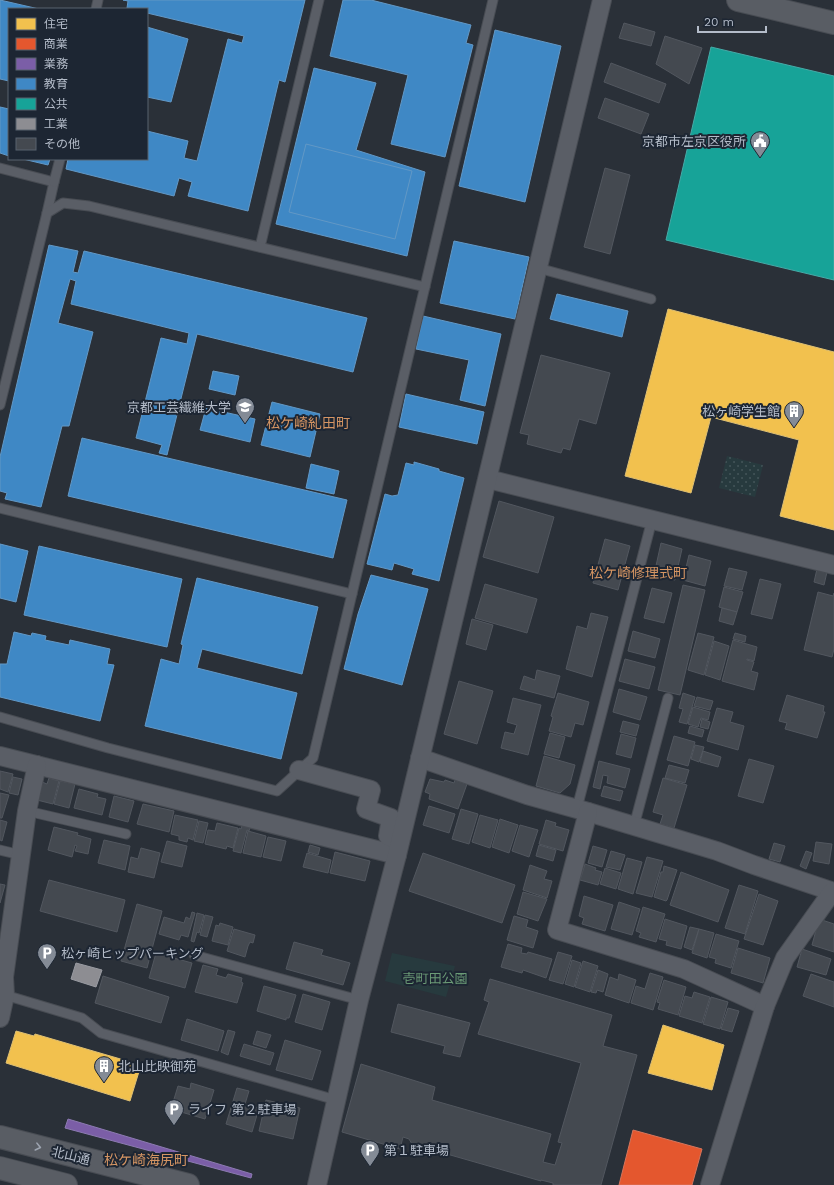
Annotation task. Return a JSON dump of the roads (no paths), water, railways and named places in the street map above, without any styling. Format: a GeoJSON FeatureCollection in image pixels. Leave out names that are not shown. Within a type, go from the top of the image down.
{"type":"FeatureCollection","features":[{"type":"Feature","properties":{"kind":"street"},"geometry":{"type":"LineString","coordinates":[[317,1185],[359,1000],[398,848],[488,479],[602,0]]}},
{"type":"Feature","properties":{"kind":"street"},"geometry":{"type":"LineString","coordinates":[[738,0],[834,23]]}},
{"type":"Feature","properties":{"kind":"street"},"geometry":{"type":"LineString","coordinates":[[488,479],[834,565]]}},
{"type":"Feature","properties":{"kind":"street"},"geometry":{"type":"LineString","coordinates":[[0,756],[398,848]]}},
{"type":"Feature","properties":{"kind":"street"},"geometry":{"type":"LineString","coordinates":[[420,758],[527,795],[583,810],[716,851],[833,892],[785,958],[765,1006],[710,1185]]}},
{"type":"Feature","properties":{"kind":"street"},"geometry":{"type":"LineString","coordinates":[[0,1018],[5,995],[4,977],[27,811],[37,765]]}},
{"type":"Feature","properties":{"kind":"street"},"geometry":{"type":"LineString","coordinates":[[300,770],[371,790],[366,809],[391,818],[388,836],[398,848]]}},
{"type":"Feature","properties":{"kind":"street"},"geometry":{"type":"LineString","coordinates":[[583,810],[557,930],[684,969],[765,1006]]}},
{"type":"Feature","properties":{"kind":"street","name":"北山通"},"geometry":{"type":"LineString","coordinates":[[0,1137],[188,1185]]}},
{"type":"Feature","properties":{"kind":"street"},"geometry":{"type":"LineString","coordinates":[[0,1168],[66,1185]]}},
{"type":"Feature","properties":{"kind":"lane"},"geometry":{"type":"LineString","coordinates":[[260,247],[319,0]]}},
{"type":"Feature","properties":{"kind":"lane"},"geometry":{"type":"LineString","coordinates":[[0,717],[108,748],[277,790],[313,758],[492,0]]}},
{"type":"Feature","properties":{"kind":"lane"},"geometry":{"type":"LineString","coordinates":[[0,405],[2,384],[60,160]]}},
{"type":"Feature","properties":{"kind":"lane"},"geometry":{"type":"LineString","coordinates":[[0,168],[54,182]]}},
{"type":"Feature","properties":{"kind":"lane"},"geometry":{"type":"LineString","coordinates":[[47,213],[63,203],[89,206],[425,287]]}},
{"type":"Feature","properties":{"kind":"lane"},"geometry":{"type":"LineString","coordinates":[[538,268],[651,299]]}},
{"type":"Feature","properties":{"kind":"lane"},"geometry":{"type":"LineString","coordinates":[[0,508],[352,594]]}},
{"type":"Feature","properties":{"kind":"lane"},"geometry":{"type":"LineString","coordinates":[[583,810],[652,520]]}},
{"type":"Feature","properties":{"kind":"lane"},"geometry":{"type":"LineString","coordinates":[[634,826],[668,698]]}},
{"type":"Feature","properties":{"kind":"lane"},"geometry":{"type":"LineString","coordinates":[[27,811],[126,834]]}},
{"type":"Feature","properties":{"kind":"lane"},"geometry":{"type":"LineString","coordinates":[[0,850],[21,855]]}},
{"type":"Feature","properties":{"kind":"lane"},"geometry":{"type":"LineString","coordinates":[[194,955],[359,1000]]}},
{"type":"Feature","properties":{"kind":"lane"},"geometry":{"type":"LineString","coordinates":[[5,995],[82,1018],[101,1033],[336,1100]]}},
{"type":"Feature","properties":{"kind":"place","name":"京都市左京区役所"},"geometry":{"type":"Point","coordinates":[760,158]}},
{"type":"Feature","properties":{"kind":"place","name":"京都工芸繊維大学"},"geometry":{"type":"Point","coordinates":[245,424]}},
{"type":"Feature","properties":{"kind":"place","name":"松ヶ崎学生館"},"geometry":{"type":"Point","coordinates":[794,428]}},
{"type":"Feature","properties":{"kind":"place","name":"松ヶ崎ヒップパーキング"},"geometry":{"type":"Point","coordinates":[47,970]}},
{"type":"Feature","properties":{"kind":"place","name":"北山比映御苑"},"geometry":{"type":"Point","coordinates":[104,1083]}},
{"type":"Feature","properties":{"kind":"place","name":"ライフ 第２駐車場"},"geometry":{"type":"Point","coordinates":[174,1126]}},
{"type":"Feature","properties":{"kind":"place","name":"第１駐車場"},"geometry":{"type":"Point","coordinates":[370,1167]}},
{"type":"Feature","properties":{"kind":"district","name":"松ケ崎糺田町"},"geometry":{"type":"Point","coordinates":[308,423]}},
{"type":"Feature","properties":{"kind":"district","name":"松ケ崎修理式町"},"geometry":{"type":"Point","coordinates":[638,573]}},
{"type":"Feature","properties":{"kind":"district","name":"松ケ崎海尻町"},"geometry":{"type":"Point","coordinates":[146,1160]}},
{"type":"Feature","properties":{"kind":"park label","name":"壱町田公園"},"geometry":{"type":"Point","coordinates":[435,978]}}]}
